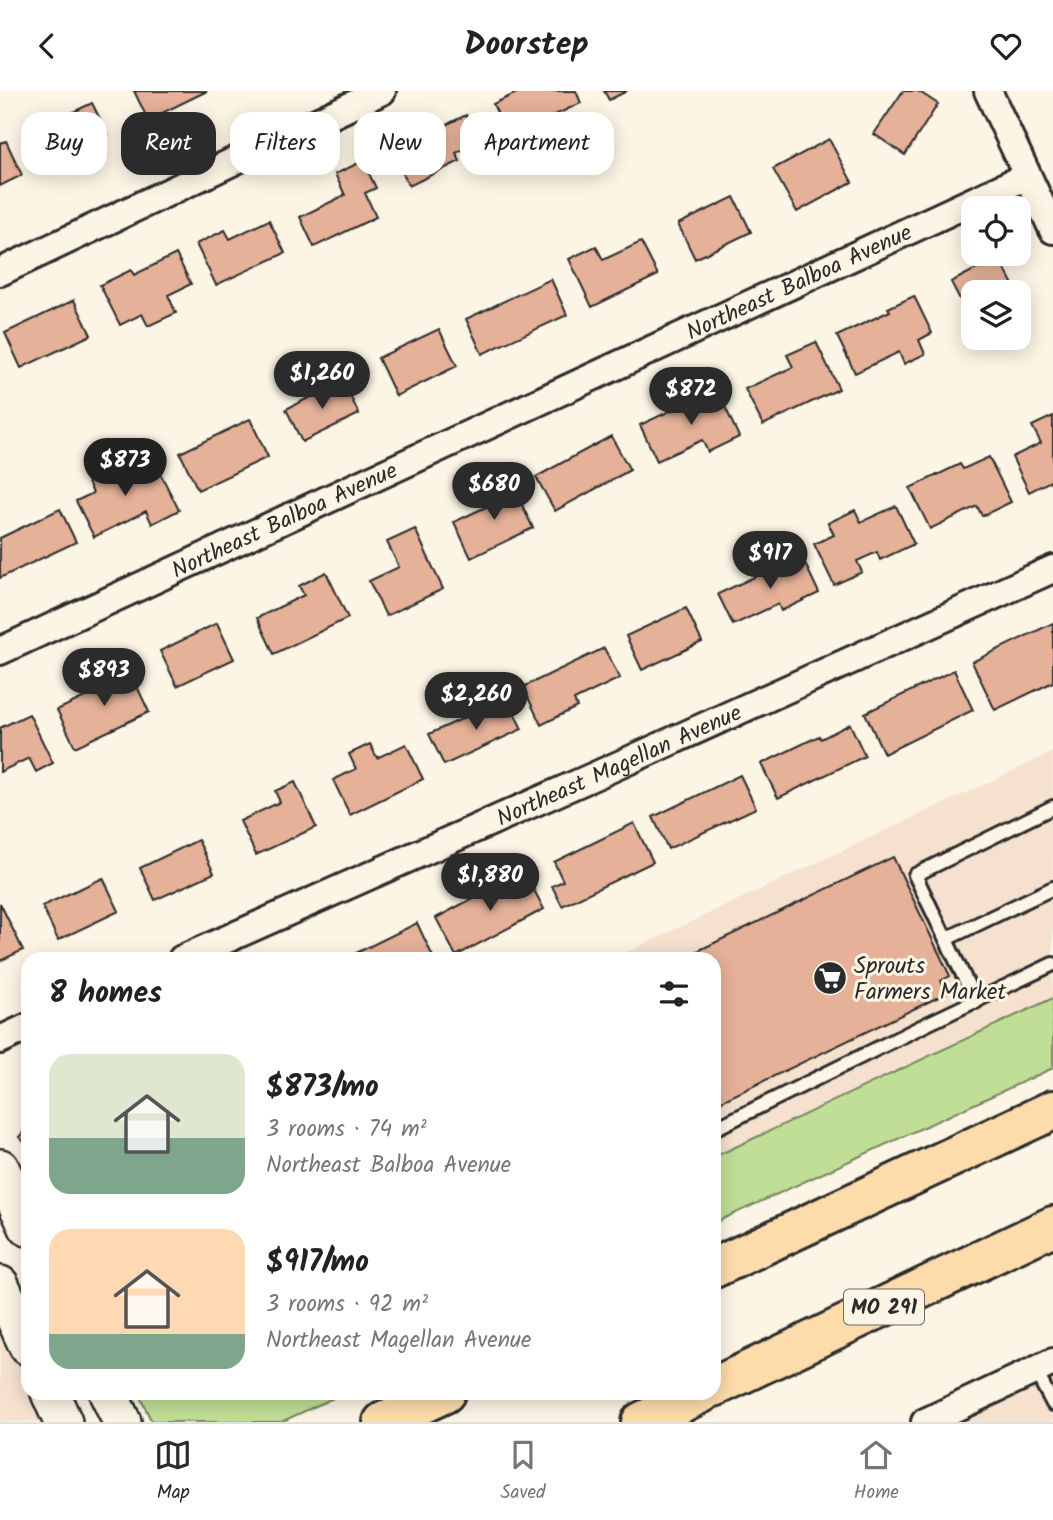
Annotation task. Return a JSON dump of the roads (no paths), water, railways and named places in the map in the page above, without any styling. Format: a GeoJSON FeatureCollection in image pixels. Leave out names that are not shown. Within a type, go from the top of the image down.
{"type":"FeatureCollection","features":[{"type":"Feature","properties":{"kind":"main road"},"geometry":{"type":"LineString","coordinates":[[721,1265],[1053,1109]]}},
{"type":"Feature","properties":{"kind":"main road"},"geometry":{"type":"LineString","coordinates":[[0,1168],[21,1212]]}},
{"type":"Feature","properties":{"kind":"main road","name":"MO 291"},"geometry":{"type":"LineString","coordinates":[[721,1384],[1053,1226]]}},
{"type":"Feature","properties":{"kind":"main road"},"geometry":{"type":"LineString","coordinates":[[21,1273],[0,1285],[21,1331]]}},
{"type":"Feature","properties":{"kind":"main road"},"geometry":{"type":"LineString","coordinates":[[53,1400],[63,1422]]}},
{"type":"Feature","properties":{"kind":"main road"},"geometry":{"type":"LineString","coordinates":[[111,1400],[122,1422]]}},
{"type":"Feature","properties":{"kind":"main road"},"geometry":{"type":"LineString","coordinates":[[383,1422],[430,1400]]}},
{"type":"Feature","properties":{"kind":"main road"},"geometry":{"type":"LineString","coordinates":[[641,1422],[687,1400]]}},
{"type":"Feature","properties":{"kind":"street"},"geometry":{"type":"LineString","coordinates":[[0,272],[382,91]]}},
{"type":"Feature","properties":{"kind":"street"},"geometry":{"type":"LineString","coordinates":[[988,91],[1053,230]]}},
{"type":"Feature","properties":{"kind":"street","name":"Northeast Balboa Avenue"},"geometry":{"type":"LineString","coordinates":[[0,652],[1027,176]]}},
{"type":"Feature","properties":{"kind":"street","name":"Northeast Magellan Avenue"},"geometry":{"type":"LineString","coordinates":[[198,952],[1053,569]]}},
{"type":"Feature","properties":{"kind":"street"},"geometry":{"type":"LineString","coordinates":[[0,1039],[21,1030]]}},
{"type":"Feature","properties":{"kind":"street"},"geometry":{"type":"LineString","coordinates":[[925,1422],[1044,1366]]}},
{"type":"Feature","properties":{"kind":"lane"},"geometry":{"type":"LineString","coordinates":[[976,1002],[915,875],[1053,807]]}},
{"type":"Feature","properties":{"kind":"lane"},"geometry":{"type":"LineString","coordinates":[[946,939],[1053,888]]}},
{"type":"Feature","properties":{"kind":"lane"},"geometry":{"type":"LineString","coordinates":[[721,1126],[1053,964]]}},
{"type":"Feature","properties":{"kind":"lane"},"geometry":{"type":"LineString","coordinates":[[1044,1366],[1053,1404]]}},
{"type":"Feature","properties":{"kind":"place","name":"Sprouts Farmers Market"},"geometry":{"type":"Point","coordinates":[830,978]}}]}
